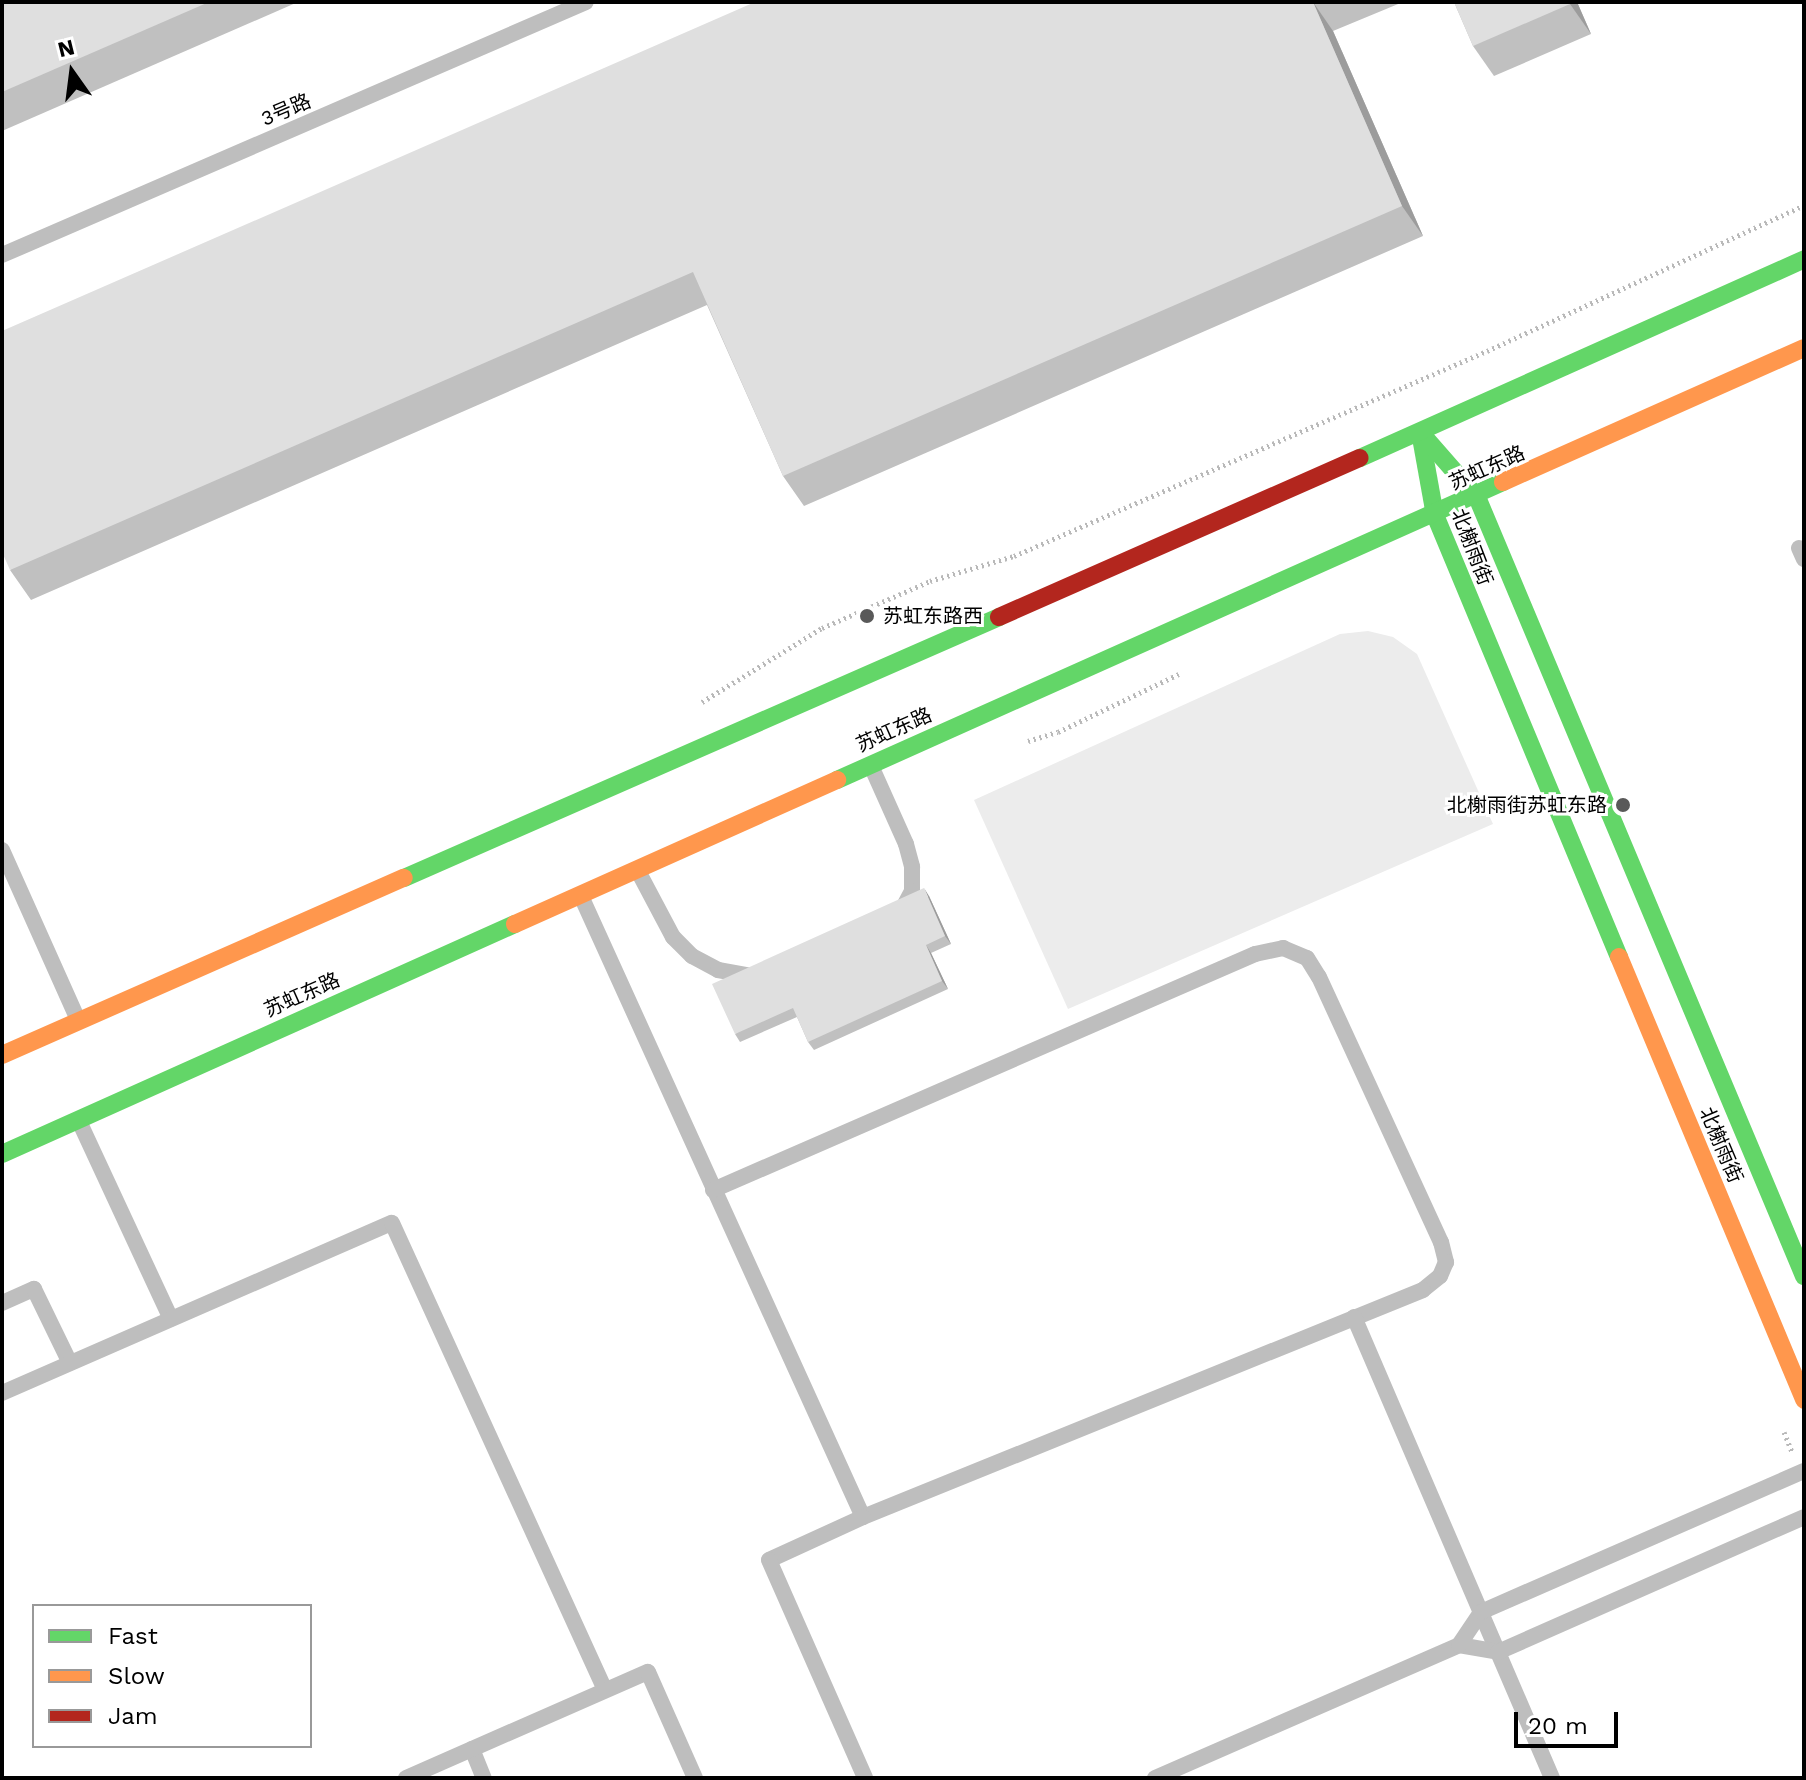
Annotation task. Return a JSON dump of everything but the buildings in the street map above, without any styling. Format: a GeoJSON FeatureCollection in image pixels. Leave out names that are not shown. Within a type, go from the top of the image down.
{"type":"FeatureCollection","features":[{"type":"Feature","properties":{"kind":"main road"},"geometry":{"type":"LineString","coordinates":[[2,1055],[1420,432],[1804,259]]}},
{"type":"Feature","properties":{"kind":"main road","name":"苏虹东路"},"geometry":{"type":"LineString","coordinates":[[2,1154],[871,764],[1477,497],[1804,348]]}},
{"type":"Feature","properties":{"kind":"main road","name":"北榭雨街"},"geometry":{"type":"LineString","coordinates":[[1420,432],[1477,497],[1804,1276]]}},
{"type":"Feature","properties":{"kind":"main road","name":"北榭雨街"},"geometry":{"type":"LineString","coordinates":[[1420,432],[1435,515],[1804,1400]]}},
{"type":"Feature","properties":{"kind":"lane","name":"3号路"},"geometry":{"type":"LineString","coordinates":[[2,255],[586,2]]}},
{"type":"Feature","properties":{"kind":"lane"},"geometry":{"type":"LineString","coordinates":[[871,764],[906,844],[912,867],[912,891],[903,908]]}},
{"type":"Feature","properties":{"kind":"lane"},"geometry":{"type":"LineString","coordinates":[[2,850],[78,1021]]}},
{"type":"Feature","properties":{"kind":"lane"},"geometry":{"type":"LineString","coordinates":[[637,869],[673,937],[692,956],[718,970],[752,976]]}},
{"type":"Feature","properties":{"kind":"lane"},"geometry":{"type":"LineString","coordinates":[[580,895],[863,1517]]}},
{"type":"Feature","properties":{"kind":"lane"},"geometry":{"type":"LineString","coordinates":[[713,1190],[1255,954],[1283,948],[1307,958],[1319,977],[1441,1242],[1446,1262],[1440,1276],[1423,1290],[863,1517],[769,1560],[865,1778]]}},
{"type":"Feature","properties":{"kind":"lane"},"geometry":{"type":"LineString","coordinates":[[78,1120],[171,1319]]}},
{"type":"Feature","properties":{"kind":"lane"},"geometry":{"type":"LineString","coordinates":[[2,1393],[392,1223],[605,1690]]}},
{"type":"Feature","properties":{"kind":"lane"},"geometry":{"type":"LineString","coordinates":[[2,1303],[34,1289],[70,1363]]}},
{"type":"Feature","properties":{"kind":"lane"},"geometry":{"type":"LineString","coordinates":[[1354,1317],[1552,1778]]}},
{"type":"Feature","properties":{"kind":"lane"},"geometry":{"type":"LineString","coordinates":[[1155,1778],[1459,1645],[1481,1612],[1804,1471]]}},
{"type":"Feature","properties":{"kind":"lane"},"geometry":{"type":"LineString","coordinates":[[1459,1645],[1498,1652],[1804,1517]]}},
{"type":"Feature","properties":{"kind":"lane"},"geometry":{"type":"LineString","coordinates":[[406,1778],[648,1672],[695,1778]]}},
{"type":"Feature","properties":{"kind":"lane"},"geometry":{"type":"LineString","coordinates":[[472,1749],[484,1778]]}},
{"type":"Feature","properties":{"kind":"path"},"geometry":{"type":"LineString","coordinates":[[691,708],[822,628],[930,581],[1014,556],[1487,351],[1804,205]]}},
{"type":"Feature","properties":{"kind":"shaded area"},"geometry":{"type":"Polygon","coordinates":[[[1368,631],[1393,637],[1417,654],[1493,824],[1068,1009],[974,800],[1340,634],[1368,631]]]}},
{"type":"Feature","properties":{"kind":"traffic: fast"},"geometry":{"type":"LineString","coordinates":[[1360,458],[1804,259]]}},
{"type":"Feature","properties":{"kind":"traffic: fast"},"geometry":{"type":"LineString","coordinates":[[1420,432],[1435,515],[1619,957]]}},
{"type":"Feature","properties":{"kind":"traffic: fast"},"geometry":{"type":"LineString","coordinates":[[1420,432],[1477,497],[1804,1276]]}},
{"type":"Feature","properties":{"kind":"traffic: fast"},"geometry":{"type":"LineString","coordinates":[[837,780],[1503,482]]}},
{"type":"Feature","properties":{"kind":"traffic: fast"},"geometry":{"type":"LineString","coordinates":[[404,878],[999,617]]}},
{"type":"Feature","properties":{"kind":"traffic: fast"},"geometry":{"type":"LineString","coordinates":[[2,1154],[515,924]]}},
{"type":"Feature","properties":{"kind":"traffic: slow"},"geometry":{"type":"LineString","coordinates":[[1503,482],[1804,348]]}},
{"type":"Feature","properties":{"kind":"traffic: slow"},"geometry":{"type":"LineString","coordinates":[[515,924],[837,780]]}},
{"type":"Feature","properties":{"kind":"traffic: slow"},"geometry":{"type":"LineString","coordinates":[[2,1055],[404,878]]}},
{"type":"Feature","properties":{"kind":"traffic: slow"},"geometry":{"type":"LineString","coordinates":[[1619,957],[1804,1400]]}},
{"type":"Feature","properties":{"kind":"traffic: jam"},"geometry":{"type":"LineString","coordinates":[[999,617],[1360,458]]}},
{"type":"Feature","properties":{"kind":"place","name":"苏虹东路西"},"geometry":{"type":"Point","coordinates":[867,616]}},
{"type":"Feature","properties":{"kind":"place","name":"北榭雨街苏虹东路"},"geometry":{"type":"Point","coordinates":[1623,805]}}]}
